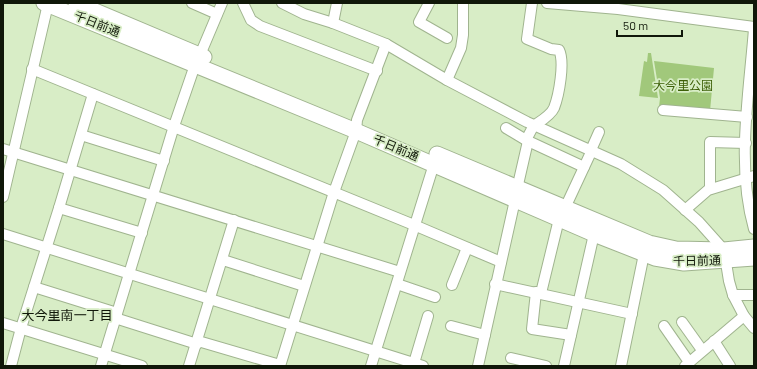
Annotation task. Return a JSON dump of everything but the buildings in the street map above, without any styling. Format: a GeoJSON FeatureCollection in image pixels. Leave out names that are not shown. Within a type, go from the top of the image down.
{"type":"FeatureCollection","features":[{"type":"Feature","properties":{"kind":"highway","name":"千日前通"},"geometry":{"type":"LineString","coordinates":[[76,3],[198,60]]}},
{"type":"Feature","properties":{"kind":"highway","name":"千日前通"},"geometry":{"type":"LineString","coordinates":[[46,4],[198,60],[562,214],[649,243],[676,249],[754,258]]}},
{"type":"Feature","properties":{"kind":"highway","name":"千日前通"},"geometry":{"type":"LineString","coordinates":[[357,126],[434,164],[516,194]]}},
{"type":"Feature","properties":{"kind":"highway","name":"千日前通"},"geometry":{"type":"LineString","coordinates":[[562,214],[594,234],[665,261],[684,264],[754,247]]}},
{"type":"Feature","properties":{"kind":"street"},"geometry":{"type":"LineString","coordinates":[[192,3],[217,14]]}},
{"type":"Feature","properties":{"kind":"street"},"geometry":{"type":"LineString","coordinates":[[101,366],[174,126],[198,60],[222,3]]}},
{"type":"Feature","properties":{"kind":"street"},"geometry":{"type":"LineString","coordinates":[[244,3],[251,20],[260,26],[377,71]]}},
{"type":"Feature","properties":{"kind":"street"},"geometry":{"type":"LineString","coordinates":[[282,3],[304,14],[334,23],[386,44],[447,80],[534,125],[592,150],[639,174],[663,190],[716,239],[725,255],[733,295],[744,316],[754,328]]}},
{"type":"Feature","properties":{"kind":"street"},"geometry":{"type":"LineString","coordinates":[[334,23],[337,3]]}},
{"type":"Feature","properties":{"kind":"street"},"geometry":{"type":"LineString","coordinates":[[429,3],[419,22],[447,38]]}},
{"type":"Feature","properties":{"kind":"street"},"geometry":{"type":"LineString","coordinates":[[447,80],[461,48],[463,36],[463,3]]}},
{"type":"Feature","properties":{"kind":"street"},"geometry":{"type":"LineString","coordinates":[[478,366],[527,141],[534,125],[553,110],[560,81],[562,56],[559,50],[551,49],[527,39],[532,5],[522,3]]}},
{"type":"Feature","properties":{"kind":"street"},"geometry":{"type":"LineString","coordinates":[[547,3],[619,6],[754,28],[748,118],[750,129],[746,143],[754,229]]}},
{"type":"Feature","properties":{"kind":"street"},"geometry":{"type":"LineString","coordinates":[[3,197],[46,4]]}},
{"type":"Feature","properties":{"kind":"street"},"geometry":{"type":"LineString","coordinates":[[34,287],[197,343],[280,366],[334,192],[386,44]]}},
{"type":"Feature","properties":{"kind":"street"},"geometry":{"type":"LineString","coordinates":[[32,68],[501,262]]}},
{"type":"Feature","properties":{"kind":"street"},"geometry":{"type":"LineString","coordinates":[[12,366],[21,328],[93,94]]}},
{"type":"Feature","properties":{"kind":"street"},"geometry":{"type":"LineString","coordinates":[[663,110],[748,118]]}},
{"type":"Feature","properties":{"kind":"street"},"geometry":{"type":"LineString","coordinates":[[506,128],[527,141],[584,167]]}},
{"type":"Feature","properties":{"kind":"street"},"geometry":{"type":"LineString","coordinates":[[571,335],[532,329],[539,293],[562,214],[599,132]]}},
{"type":"Feature","properties":{"kind":"street"},"geometry":{"type":"LineString","coordinates":[[81,135],[164,161]]}},
{"type":"Feature","properties":{"kind":"street"},"geometry":{"type":"LineString","coordinates":[[710,189],[710,142],[746,143]]}},
{"type":"Feature","properties":{"kind":"street"},"geometry":{"type":"LineString","coordinates":[[3,148],[400,272]]}},
{"type":"Feature","properties":{"kind":"street"},"geometry":{"type":"LineString","coordinates":[[371,366],[434,164]]}},
{"type":"Feature","properties":{"kind":"street"},"geometry":{"type":"LineString","coordinates":[[684,210],[710,189],[749,177]]}},
{"type":"Feature","properties":{"kind":"street"},"geometry":{"type":"LineString","coordinates":[[59,208],[142,233]]}},
{"type":"Feature","properties":{"kind":"street"},"geometry":{"type":"LineString","coordinates":[[190,366],[234,220]]}},
{"type":"Feature","properties":{"kind":"street"},"geometry":{"type":"LineString","coordinates":[[3,234],[419,365],[428,316]]}},
{"type":"Feature","properties":{"kind":"street"},"geometry":{"type":"LineString","coordinates":[[564,366],[594,234]]}},
{"type":"Feature","properties":{"kind":"street"},"geometry":{"type":"LineString","coordinates":[[452,285],[467,248]]}},
{"type":"Feature","properties":{"kind":"street"},"geometry":{"type":"LineString","coordinates":[[621,366],[644,254]]}},
{"type":"Feature","properties":{"kind":"street"},"geometry":{"type":"LineString","coordinates":[[223,260],[304,286]]}},
{"type":"Feature","properties":{"kind":"street"},"geometry":{"type":"LineString","coordinates":[[396,284],[435,296]]}},
{"type":"Feature","properties":{"kind":"street"},"geometry":{"type":"LineString","coordinates":[[495,284],[632,314]]}},
{"type":"Feature","properties":{"kind":"street"},"geometry":{"type":"LineString","coordinates":[[733,295],[754,295]]}},
{"type":"Feature","properties":{"kind":"street"},"geometry":{"type":"LineString","coordinates":[[664,326],[687,364],[744,316]]}},
{"type":"Feature","properties":{"kind":"street"},"geometry":{"type":"LineString","coordinates":[[682,322],[702,350]]}},
{"type":"Feature","properties":{"kind":"street"},"geometry":{"type":"LineString","coordinates":[[3,323],[142,366]]}},
{"type":"Feature","properties":{"kind":"street"},"geometry":{"type":"LineString","coordinates":[[451,326],[485,335]]}},
{"type":"Feature","properties":{"kind":"street"},"geometry":{"type":"LineString","coordinates":[[714,341],[730,366]]}},
{"type":"Feature","properties":{"kind":"street"},"geometry":{"type":"LineString","coordinates":[[511,358],[546,366]]}},
{"type":"Feature","properties":{"kind":"green space"},"geometry":{"type":"Polygon","coordinates":[[[648,53],[651,53],[658,98],[639,96],[644,61],[647,62],[648,53]]]}},
{"type":"Feature","properties":{"kind":"green space","name":"大今里公園"},"geometry":{"type":"Polygon","coordinates":[[[654,61],[714,68],[710,111],[659,107],[660,98],[654,61]]]}},
{"type":"Feature","properties":{"kind":"district","name":"大今里南一丁目"},"geometry":{"type":"Point","coordinates":[67,315]}}]}
